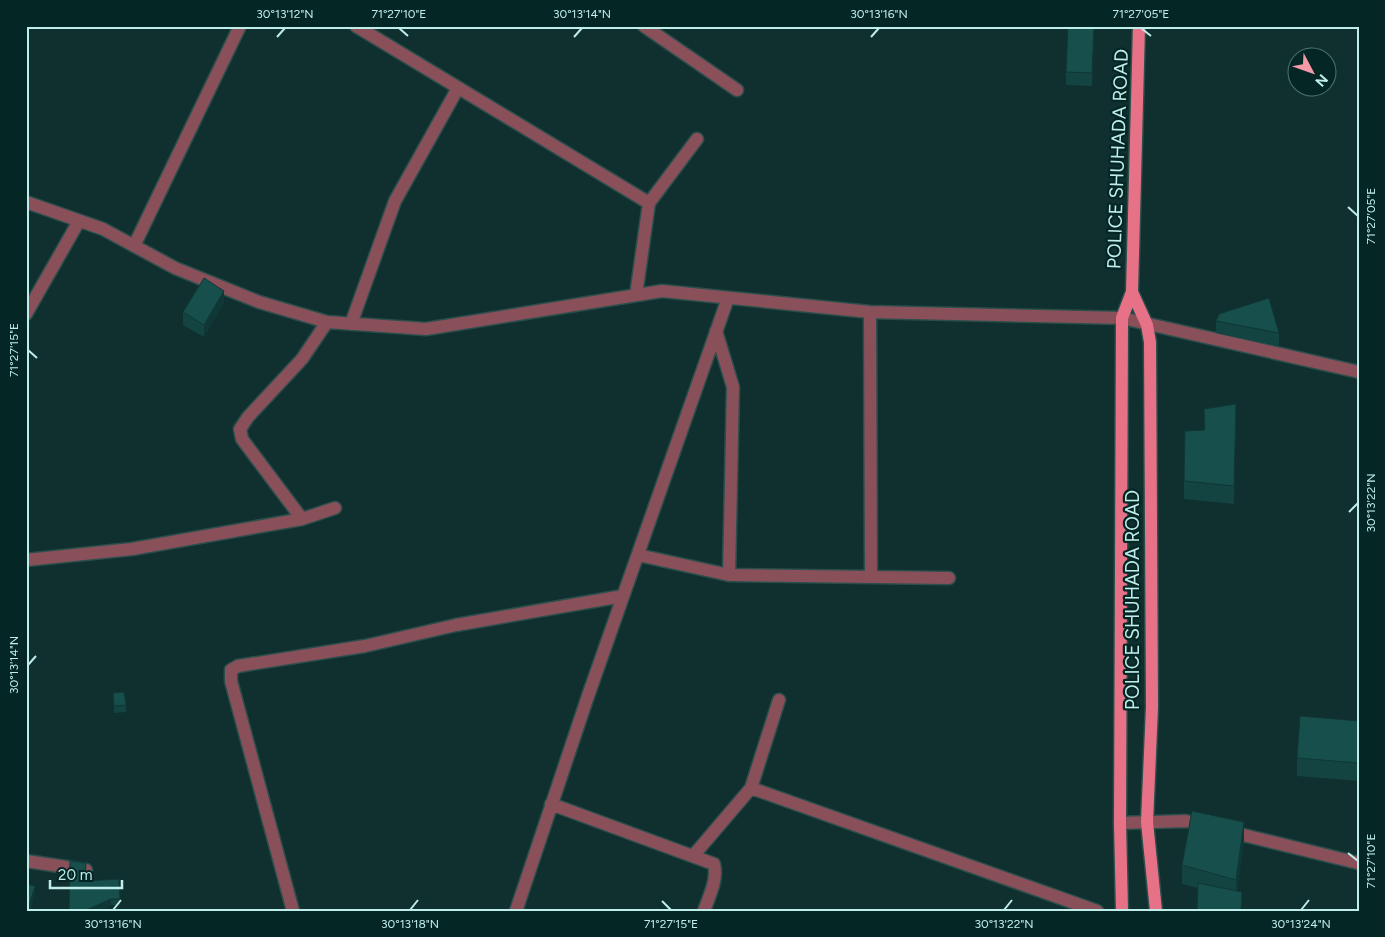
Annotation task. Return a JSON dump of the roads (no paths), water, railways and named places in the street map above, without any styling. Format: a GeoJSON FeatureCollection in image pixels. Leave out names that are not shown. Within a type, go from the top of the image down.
{"type":"FeatureCollection","features":[{"type":"Feature","properties":{"kind":"main road","name":"POLICE SHUHADA ROAD"},"geometry":{"type":"LineString","coordinates":[[1122,911],[1120,823],[1122,318],[1132,292],[1140,26]]}},
{"type":"Feature","properties":{"kind":"main road","name":"POLICE SHUHADA ROAD"},"geometry":{"type":"LineString","coordinates":[[1132,292],[1147,325],[1150,342],[1152,706],[1147,822],[1156,911]]}},
{"type":"Feature","properties":{"kind":"street"},"geometry":{"type":"LineString","coordinates":[[134,246],[240,26]]}},
{"type":"Feature","properties":{"kind":"street"},"geometry":{"type":"LineString","coordinates":[[356,26],[649,203]]}},
{"type":"Feature","properties":{"kind":"street"},"geometry":{"type":"LineString","coordinates":[[644,26],[738,90]]}},
{"type":"Feature","properties":{"kind":"street"},"geometry":{"type":"LineString","coordinates":[[350,324],[396,201],[458,88]]}},
{"type":"Feature","properties":{"kind":"street"},"geometry":{"type":"LineString","coordinates":[[636,295],[649,203],[696,138]]}},
{"type":"Feature","properties":{"kind":"street"},"geometry":{"type":"LineString","coordinates":[[26,202],[103,229],[175,268],[259,302],[327,322],[426,329],[662,291],[870,312],[1122,318],[1359,372]]}},
{"type":"Feature","properties":{"kind":"street"},"geometry":{"type":"LineString","coordinates":[[26,314],[79,221]]}},
{"type":"Feature","properties":{"kind":"street"},"geometry":{"type":"LineString","coordinates":[[516,911],[551,804],[728,298]]}},
{"type":"Feature","properties":{"kind":"street"},"geometry":{"type":"LineString","coordinates":[[870,312],[871,577]]}},
{"type":"Feature","properties":{"kind":"street"},"geometry":{"type":"LineString","coordinates":[[302,519],[242,439],[240,429],[248,417],[302,359],[327,322]]}},
{"type":"Feature","properties":{"kind":"street"},"geometry":{"type":"LineString","coordinates":[[716,331],[733,387],[729,575]]}},
{"type":"Feature","properties":{"kind":"street"},"geometry":{"type":"LineString","coordinates":[[26,560],[132,549],[302,519],[335,508]]}},
{"type":"Feature","properties":{"kind":"street"},"geometry":{"type":"LineString","coordinates":[[638,555],[729,575],[949,578]]}},
{"type":"Feature","properties":{"kind":"street"},"geometry":{"type":"LineString","coordinates":[[293,911],[231,681],[231,670],[238,666],[365,646],[456,625],[623,596]]}},
{"type":"Feature","properties":{"kind":"street"},"geometry":{"type":"LineString","coordinates":[[693,856],[751,788],[779,700]]}},
{"type":"Feature","properties":{"kind":"street"},"geometry":{"type":"LineString","coordinates":[[751,788],[1097,911]]}},
{"type":"Feature","properties":{"kind":"street"},"geometry":{"type":"LineString","coordinates":[[551,804],[714,864],[716,871],[704,911]]}},
{"type":"Feature","properties":{"kind":"street"},"geometry":{"type":"LineString","coordinates":[[1120,823],[1186,821],[1358,863]]}},
{"type":"Feature","properties":{"kind":"street"},"geometry":{"type":"LineString","coordinates":[[26,861],[86,870]]}}]}
